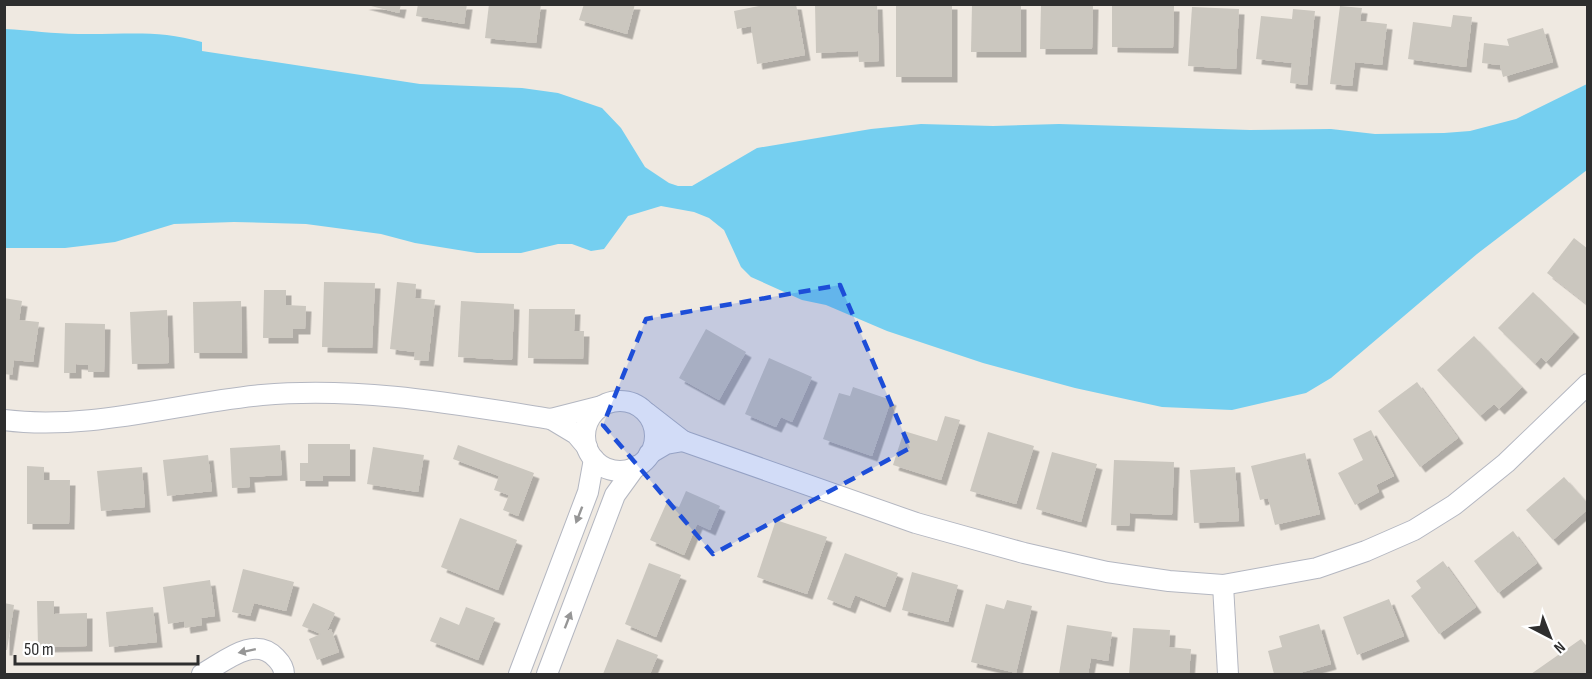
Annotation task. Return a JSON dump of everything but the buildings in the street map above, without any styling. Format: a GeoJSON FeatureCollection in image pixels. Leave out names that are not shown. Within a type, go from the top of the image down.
{"type":"FeatureCollection","features":[{"type":"Feature","properties":{"kind":"street"},"geometry":{"type":"LineString","coordinates":[[4,420],[52,423],[94,419],[217,400],[303,393],[386,396],[551,419],[602,406],[612,401],[624,401],[645,411],[683,441],[916,524],[1107,572],[1169,581],[1223,585],[1317,568],[1414,530],[1454,505],[1506,463],[1587,384]]}},
{"type":"Feature","properties":{"kind":"street"},"geometry":{"type":"LineString","coordinates":[[519,675],[588,492],[590,453],[587,424],[602,406]]}},
{"type":"Feature","properties":{"kind":"street"},"geometry":{"type":"LineString","coordinates":[[547,675],[615,495],[643,460],[654,432],[645,411]]}},
{"type":"Feature","properties":{"kind":"street"},"geometry":{"type":"LineString","coordinates":[[551,419],[576,434],[590,453],[614,470],[643,460],[666,444],[683,441]]}},
{"type":"Feature","properties":{"kind":"street"},"geometry":{"type":"LineString","coordinates":[[1223,585],[1227,675]]}},
{"type":"Feature","properties":{"kind":"street"},"geometry":{"type":"LineString","coordinates":[[202,675],[235,654],[259,649],[274,656],[284,669],[284,675]]}},
{"type":"Feature","properties":{"kind":"highlighted area"},"geometry":{"type":"Polygon","coordinates":[[[840,285],[910,448],[713,554],[603,425],[646,319],[840,285]]]}},
{"type":"Feature","properties":{"kind":"water"},"geometry":{"type":"Polygon","coordinates":[[[5,29],[69,34],[170,35],[202,42],[202,51],[420,84],[522,88],[558,93],[602,108],[621,128],[645,167],[669,183],[678,186],[692,186],[757,148],[871,129],[921,124],[993,126],[1059,124],[1250,130],[1331,129],[1375,134],[1444,133],[1470,131],[1516,119],[1587,84],[1587,170],[1477,254],[1331,378],[1306,393],[1232,410],[1162,407],[1075,388],[983,363],[887,331],[826,305],[802,300],[751,277],[741,267],[724,230],[709,218],[694,212],[661,206],[628,216],[604,249],[591,251],[572,244],[558,244],[521,253],[477,253],[415,243],[381,234],[306,224],[234,222],[174,224],[115,242],[65,248],[5,248],[5,29]]]}}]}
